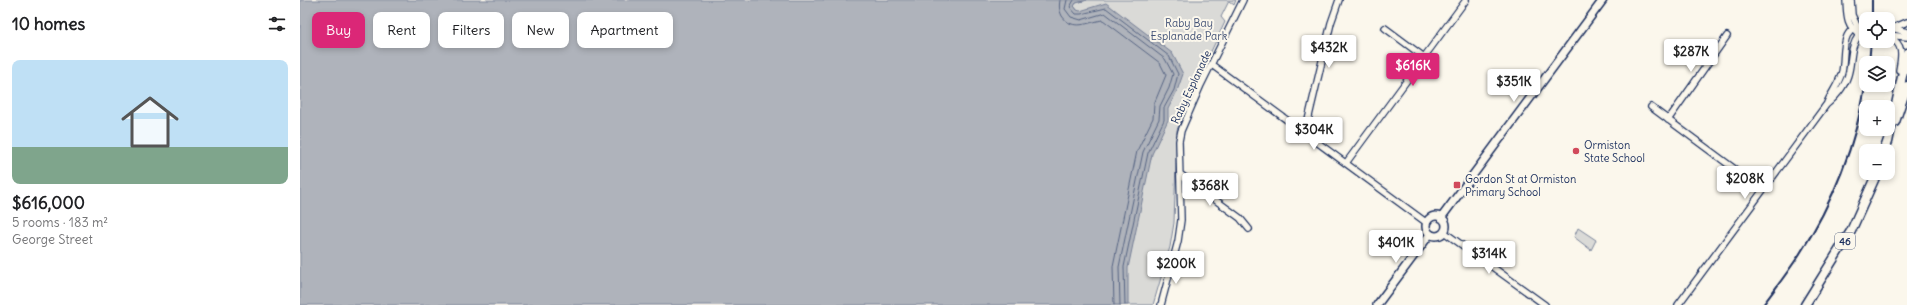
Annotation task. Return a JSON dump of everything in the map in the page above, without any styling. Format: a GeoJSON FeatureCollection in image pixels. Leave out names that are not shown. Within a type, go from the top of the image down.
{"type":"FeatureCollection","features":[{"type":"Feature","properties":{"kind":"main road"},"geometry":{"type":"LineString","coordinates":[[1895,102],[1907,53]]}},
{"type":"Feature","properties":{"kind":"main road"},"geometry":{"type":"LineString","coordinates":[[1888,142],[1907,86]]}},
{"type":"Feature","properties":{"kind":"main road"},"geometry":{"type":"LineString","coordinates":[[1888,142],[1889,136]]}},
{"type":"Feature","properties":{"kind":"main road","name":"46"},"geometry":{"type":"LineString","coordinates":[[1806,305],[1851,231],[1874,180]]}},
{"type":"Feature","properties":{"kind":"street","name":"Raby Esplanade"},"geometry":{"type":"LineString","coordinates":[[1160,305],[1174,259],[1181,220],[1179,141],[1181,131],[1201,85],[1243,0]]}},
{"type":"Feature","properties":{"kind":"street"},"geometry":{"type":"LineString","coordinates":[[1305,133],[1331,24],[1339,0]]}},
{"type":"Feature","properties":{"kind":"street"},"geometry":{"type":"LineString","coordinates":[[1346,163],[1466,0]]}},
{"type":"Feature","properties":{"kind":"street"},"geometry":{"type":"LineString","coordinates":[[1441,218],[1603,0]]}},
{"type":"Feature","properties":{"kind":"street"},"geometry":{"type":"LineString","coordinates":[[1678,305],[1762,190],[1826,106],[1838,94],[1847,79],[1851,48],[1859,35],[1852,30],[1846,16],[1846,0]]}},
{"type":"Feature","properties":{"kind":"street"},"geometry":{"type":"LineString","coordinates":[[1826,106],[1842,72],[1846,39],[1852,30],[1859,27],[1852,15],[1852,0]]}},
{"type":"Feature","properties":{"kind":"street"},"geometry":{"type":"LineString","coordinates":[[1895,26],[1907,22]]}},
{"type":"Feature","properties":{"kind":"street"},"geometry":{"type":"LineString","coordinates":[[1385,28],[1424,57]]}},
{"type":"Feature","properties":{"kind":"street"},"geometry":{"type":"LineString","coordinates":[[1895,29],[1907,32]]}},
{"type":"Feature","properties":{"kind":"street"},"geometry":{"type":"LineString","coordinates":[[1668,120],[1727,36]]}},
{"type":"Feature","properties":{"kind":"street"},"geometry":{"type":"LineString","coordinates":[[1895,36],[1907,37]]}},
{"type":"Feature","properties":{"kind":"street"},"geometry":{"type":"LineString","coordinates":[[1894,100],[1902,54],[1899,44],[1895,41]]}},
{"type":"Feature","properties":{"kind":"street"},"geometry":{"type":"LineString","coordinates":[[1212,65],[1427,222]]}},
{"type":"Feature","properties":{"kind":"street"},"geometry":{"type":"LineString","coordinates":[[1651,107],[1762,190]]}},
{"type":"Feature","properties":{"kind":"street"},"geometry":{"type":"LineString","coordinates":[[1180,174],[1240,218],[1249,230]]}},
{"type":"Feature","properties":{"kind":"street"},"geometry":{"type":"LineString","coordinates":[[1433,217],[1441,218],[1445,223],[1444,232],[1439,235],[1430,234],[1426,229],[1427,222],[1433,217]]}},
{"type":"Feature","properties":{"kind":"street"},"geometry":{"type":"LineString","coordinates":[[1444,232],[1544,305]]}},
{"type":"Feature","properties":{"kind":"street"},"geometry":{"type":"LineString","coordinates":[[1377,305],[1430,234]]}},
{"type":"Feature","properties":{"kind":"green space","name":"Raby Bay Esplanade Park"},"geometry":{"type":"Polygon","coordinates":[[[1087,0],[1236,0],[1234,5],[1229,1],[1221,17],[1225,22],[1197,81],[1177,130],[1174,223],[1170,247],[1153,305],[1077,305],[1077,10],[1074,6],[1076,3],[1087,0]]]}},
{"type":"Feature","properties":{"kind":"green space"},"geometry":{"type":"Polygon","coordinates":[[[1578,228],[1596,240],[1591,250],[1574,237],[1578,228]]]}},
{"type":"Feature","properties":{"kind":"water"},"geometry":{"type":"Polygon","coordinates":[[[300,0],[1087,0],[1076,3],[1074,6],[1080,11],[1106,3],[1172,53],[1183,74],[1168,109],[1168,120],[1152,154],[1128,268],[1128,305],[300,305],[300,0]]]}},
{"type":"Feature","properties":{"kind":"railway"},"geometry":{"type":"LineString","coordinates":[[1872,0],[1872,12]]}},
{"type":"Feature","properties":{"kind":"railway"},"geometry":{"type":"LineString","coordinates":[[1870,48],[1870,56]]}},
{"type":"Feature","properties":{"kind":"railway"},"geometry":{"type":"LineString","coordinates":[[1763,305],[1799,255],[1833,194],[1842,172],[1856,128],[1864,92]]}},
{"type":"Feature","properties":{"kind":"place","name":"Ormiston State School"},"geometry":{"type":"Point","coordinates":[1576,151]}},
{"type":"Feature","properties":{"kind":"place","name":"Gordon St at Ormiston Primary School"},"geometry":{"type":"Point","coordinates":[1457,185]}}]}
